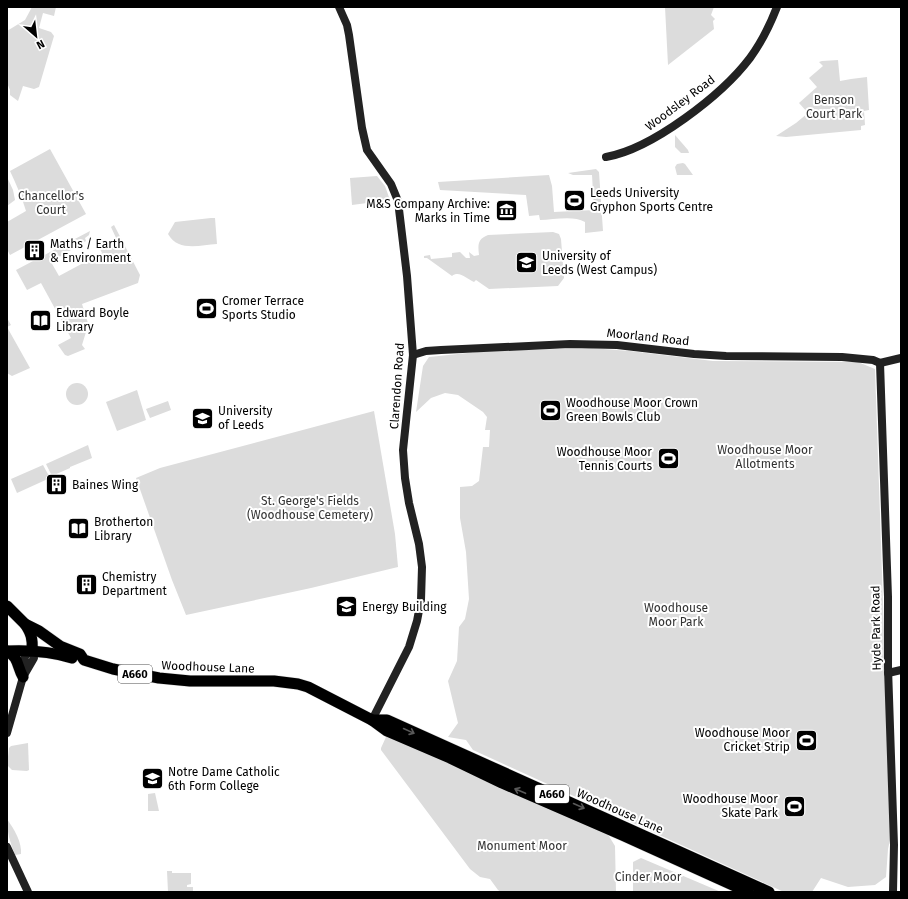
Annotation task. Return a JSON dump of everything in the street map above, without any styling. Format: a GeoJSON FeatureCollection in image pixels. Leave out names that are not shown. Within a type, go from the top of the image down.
{"type":"FeatureCollection","features":[{"type":"Feature","properties":{"kind":"highway","name":"Woodhouse Lane"},"geometry":{"type":"LineString","coordinates":[[7,606],[24,624],[39,631],[68,650],[80,654],[84,660],[113,669],[156,678],[190,681],[274,681],[298,684],[322,694],[372,720],[387,731],[450,758],[502,783],[622,834],[748,892]]}},
{"type":"Feature","properties":{"kind":"highway","name":"A660"},"geometry":{"type":"LineString","coordinates":[[24,624],[32,635],[32,650]]}},
{"type":"Feature","properties":{"kind":"highway"},"geometry":{"type":"LineString","coordinates":[[32,650],[41,640],[51,640]]}},
{"type":"Feature","properties":{"kind":"highway","name":"A660"},"geometry":{"type":"LineString","coordinates":[[7,651],[32,650],[60,654],[78,660],[84,660]]}},
{"type":"Feature","properties":{"kind":"highway"},"geometry":{"type":"LineString","coordinates":[[7,651],[16,658],[23,677]]}},
{"type":"Feature","properties":{"kind":"highway","name":"Woodhouse Lane"},"geometry":{"type":"LineString","coordinates":[[372,720],[387,720],[769,892]]}},
{"type":"Feature","properties":{"kind":"street","name":"Clarendon Road"},"geometry":{"type":"LineString","coordinates":[[339,7],[347,25],[349,35],[366,150],[391,184],[398,201],[408,287],[413,355],[403,450],[405,478],[421,554],[421,600],[417,621],[409,647],[372,720]]}},
{"type":"Feature","properties":{"kind":"street","name":"Woodsley Road"},"geometry":{"type":"LineString","coordinates":[[606,157],[615,156],[658,137],[704,104],[726,84],[748,60],[756,49],[777,7]]}},
{"type":"Feature","properties":{"kind":"street","name":"Moorland Road"},"geometry":{"type":"LineString","coordinates":[[413,355],[426,351],[570,344],[617,345],[694,354],[726,356],[842,357],[873,360],[880,364]]}},
{"type":"Feature","properties":{"kind":"street"},"geometry":{"type":"LineString","coordinates":[[880,364],[901,358]]}},
{"type":"Feature","properties":{"kind":"street","name":"Hyde Park Road"},"geometry":{"type":"LineString","coordinates":[[880,364],[888,597],[888,673],[894,845],[893,892]]}},
{"type":"Feature","properties":{"kind":"street"},"geometry":{"type":"LineString","coordinates":[[7,733],[23,677],[34,658],[32,650]]}},
{"type":"Feature","properties":{"kind":"street"},"geometry":{"type":"LineString","coordinates":[[888,673],[901,670]]}},
{"type":"Feature","properties":{"kind":"street"},"geometry":{"type":"LineString","coordinates":[[7,847],[28,892]]}},
{"type":"Feature","properties":{"kind":"green space"},"geometry":{"type":"Polygon","coordinates":[[[32,7],[56,7],[54,16],[43,13],[39,28],[51,32],[54,36],[39,87],[34,89],[23,86],[18,101],[10,95],[10,90],[7,83],[7,31],[25,20],[32,7]]]}},
{"type":"Feature","properties":{"kind":"green space"},"geometry":{"type":"Polygon","coordinates":[[[665,7],[714,7],[711,15],[715,19],[713,21],[714,29],[668,65],[665,7]]]}},
{"type":"Feature","properties":{"kind":"green space","name":"Benson Court Park"},"geometry":{"type":"Polygon","coordinates":[[[838,60],[840,81],[867,77],[869,110],[864,111],[865,125],[861,126],[861,130],[786,137],[776,136],[808,113],[799,103],[817,87],[809,78],[823,66],[819,62],[838,60]]]}},
{"type":"Feature","properties":{"kind":"green space"},"geometry":{"type":"Polygon","coordinates":[[[675,135],[689,153],[681,153],[675,147],[675,135]]]}},
{"type":"Feature","properties":{"kind":"green space","name":"Chancellor's Court"},"geometry":{"type":"Polygon","coordinates":[[[50,149],[86,214],[10,255],[7,249],[7,222],[26,211],[10,171],[50,149]]]}},
{"type":"Feature","properties":{"kind":"green space"},"geometry":{"type":"Polygon","coordinates":[[[683,163],[693,175],[677,175],[675,167],[677,164],[683,163]]]}},
{"type":"Feature","properties":{"kind":"green space"},"geometry":{"type":"Polygon","coordinates":[[[596,169],[599,172],[603,231],[585,233],[585,222],[580,220],[569,218],[540,220],[539,215],[529,216],[526,195],[440,190],[438,182],[549,175],[552,186],[554,212],[594,210],[592,175],[573,175],[568,173],[596,169]]]}},
{"type":"Feature","properties":{"kind":"green space"},"geometry":{"type":"Polygon","coordinates":[[[377,176],[385,186],[390,200],[352,205],[350,178],[377,176]]]}},
{"type":"Feature","properties":{"kind":"green space"},"geometry":{"type":"Polygon","coordinates":[[[7,177],[13,190],[15,200],[7,206],[7,177]]]}},
{"type":"Feature","properties":{"kind":"green space"},"geometry":{"type":"Polygon","coordinates":[[[215,218],[217,244],[197,246],[183,245],[172,240],[168,234],[175,222],[215,218]]]}},
{"type":"Feature","properties":{"kind":"green space"},"geometry":{"type":"Polygon","coordinates":[[[114,225],[140,275],[138,283],[82,304],[88,323],[85,325],[86,332],[82,345],[85,349],[68,356],[65,355],[58,345],[71,338],[41,283],[27,290],[16,270],[90,231],[89,235],[85,238],[86,241],[51,262],[59,276],[102,253],[98,245],[101,243],[104,247],[117,240],[111,227],[114,225]]]}},
{"type":"Feature","properties":{"kind":"green space"},"geometry":{"type":"Polygon","coordinates":[[[553,232],[559,234],[561,239],[564,278],[558,286],[489,289],[476,280],[474,282],[460,274],[455,274],[452,276],[427,258],[424,258],[424,256],[430,255],[431,259],[452,257],[452,253],[460,252],[466,258],[470,258],[469,252],[474,256],[479,255],[479,243],[488,235],[553,232]]]}},
{"type":"Feature","properties":{"kind":"green space"},"geometry":{"type":"Polygon","coordinates":[[[7,318],[11,325],[7,327],[7,318]]]}},
{"type":"Feature","properties":{"kind":"green space"},"geometry":{"type":"Polygon","coordinates":[[[7,327],[30,368],[12,376],[7,373],[7,327]]]}},
{"type":"Feature","properties":{"kind":"green space","name":"Woodhouse Moor Park"},"geometry":{"type":"Polygon","coordinates":[[[590,348],[630,351],[713,361],[858,362],[875,369],[891,835],[888,849],[886,877],[875,885],[848,887],[821,878],[812,892],[784,892],[473,750],[466,740],[448,737],[458,723],[448,681],[457,661],[459,627],[465,619],[469,599],[466,552],[460,518],[460,487],[472,486],[479,481],[483,447],[489,447],[490,430],[485,430],[487,417],[483,412],[458,395],[445,393],[431,398],[416,412],[423,366],[429,357],[487,351],[590,348]]]}},
{"type":"Feature","properties":{"kind":"green space"},"geometry":{"type":"Polygon","coordinates":[[[77,383],[81,384],[87,390],[87,398],[81,404],[77,405],[73,404],[67,398],[66,394],[67,390],[73,384],[77,383]]]}},
{"type":"Feature","properties":{"kind":"green space"},"geometry":{"type":"Polygon","coordinates":[[[137,390],[146,420],[117,431],[106,402],[137,390]]]}},
{"type":"Feature","properties":{"kind":"green space"},"geometry":{"type":"Polygon","coordinates":[[[168,401],[171,410],[150,418],[146,409],[168,401]]]}},
{"type":"Feature","properties":{"kind":"green space","name":"St. George's Fields (Woodhouse Cemetery)"},"geometry":{"type":"Polygon","coordinates":[[[374,411],[395,534],[398,567],[311,588],[186,615],[136,478],[160,468],[374,411]]]}},
{"type":"Feature","properties":{"kind":"green space"},"geometry":{"type":"Polygon","coordinates":[[[88,445],[92,458],[52,476],[46,464],[88,445]]]}},
{"type":"Feature","properties":{"kind":"green space"},"geometry":{"type":"Polygon","coordinates":[[[43,465],[50,478],[17,493],[11,479],[43,465]]]}},
{"type":"Feature","properties":{"kind":"green space","name":"Monument Moor"},"geometry":{"type":"Polygon","coordinates":[[[388,736],[607,833],[615,846],[616,892],[501,892],[498,890],[490,879],[480,877],[470,869],[381,750],[386,737],[388,736]]]}},
{"type":"Feature","properties":{"kind":"green space"},"geometry":{"type":"Polygon","coordinates":[[[28,743],[29,770],[12,770],[7,765],[9,748],[11,746],[28,743]]]}},
{"type":"Feature","properties":{"kind":"green space"},"geometry":{"type":"Polygon","coordinates":[[[155,793],[159,811],[148,811],[148,794],[155,793]]]}},
{"type":"Feature","properties":{"kind":"green space"},"geometry":{"type":"Polygon","coordinates":[[[7,819],[19,840],[21,854],[15,855],[9,837],[7,819]]]}},
{"type":"Feature","properties":{"kind":"green space","name":"Cinder Moor"},"geometry":{"type":"Polygon","coordinates":[[[641,858],[721,892],[633,892],[633,862],[641,858]]]}},
{"type":"Feature","properties":{"kind":"green space"},"geometry":{"type":"Polygon","coordinates":[[[167,871],[172,871],[172,873],[191,873],[191,884],[187,885],[187,887],[193,887],[193,891],[168,892],[167,871]]]}},
{"type":"Feature","properties":{"kind":"place","name":"Leeds University Gryphon Sports Centre"},"geometry":{"type":"Point","coordinates":[574,200]}},
{"type":"Feature","properties":{"kind":"place","name":"M&S Company Archive: Marks in Time"},"geometry":{"type":"Point","coordinates":[506,211]}},
{"type":"Feature","properties":{"kind":"place","name":"Maths / Earth & Environment"},"geometry":{"type":"Point","coordinates":[35,251]}},
{"type":"Feature","properties":{"kind":"place","name":"University of Leeds (West Campus)"},"geometry":{"type":"Point","coordinates":[527,263]}},
{"type":"Feature","properties":{"kind":"place","name":"Cromer Terrace Sports Studio"},"geometry":{"type":"Point","coordinates":[206,308]}},
{"type":"Feature","properties":{"kind":"place","name":"Edward Boyle Library"},"geometry":{"type":"Point","coordinates":[40,320]}},
{"type":"Feature","properties":{"kind":"place","name":"Woodhouse Moor Crown Green Bowls Club"},"geometry":{"type":"Point","coordinates":[550,410]}},
{"type":"Feature","properties":{"kind":"place","name":"University of Leeds"},"geometry":{"type":"Point","coordinates":[203,418]}},
{"type":"Feature","properties":{"kind":"place","name":"Woodhouse Moor Tennis Courts"},"geometry":{"type":"Point","coordinates":[668,459]}},
{"type":"Feature","properties":{"kind":"place","name":"Baines Wing"},"geometry":{"type":"Point","coordinates":[56,485]}},
{"type":"Feature","properties":{"kind":"place","name":"Brotherton Library"},"geometry":{"type":"Point","coordinates":[78,529]}},
{"type":"Feature","properties":{"kind":"place","name":"Chemistry Department"},"geometry":{"type":"Point","coordinates":[87,584]}},
{"type":"Feature","properties":{"kind":"place","name":"Energy Building"},"geometry":{"type":"Point","coordinates":[346,607]}},
{"type":"Feature","properties":{"kind":"place","name":"Woodhouse Moor Cricket Strip"},"geometry":{"type":"Point","coordinates":[806,740]}},
{"type":"Feature","properties":{"kind":"place","name":"Notre Dame Catholic 6th Form College"},"geometry":{"type":"Point","coordinates":[153,779]}},
{"type":"Feature","properties":{"kind":"place","name":"Woodhouse Moor Skate Park"},"geometry":{"type":"Point","coordinates":[794,806]}},
{"type":"Feature","properties":{"kind":"park label","name":"Woodhouse Moor Allotments"},"geometry":{"type":"Point","coordinates":[765,457]}}]}
